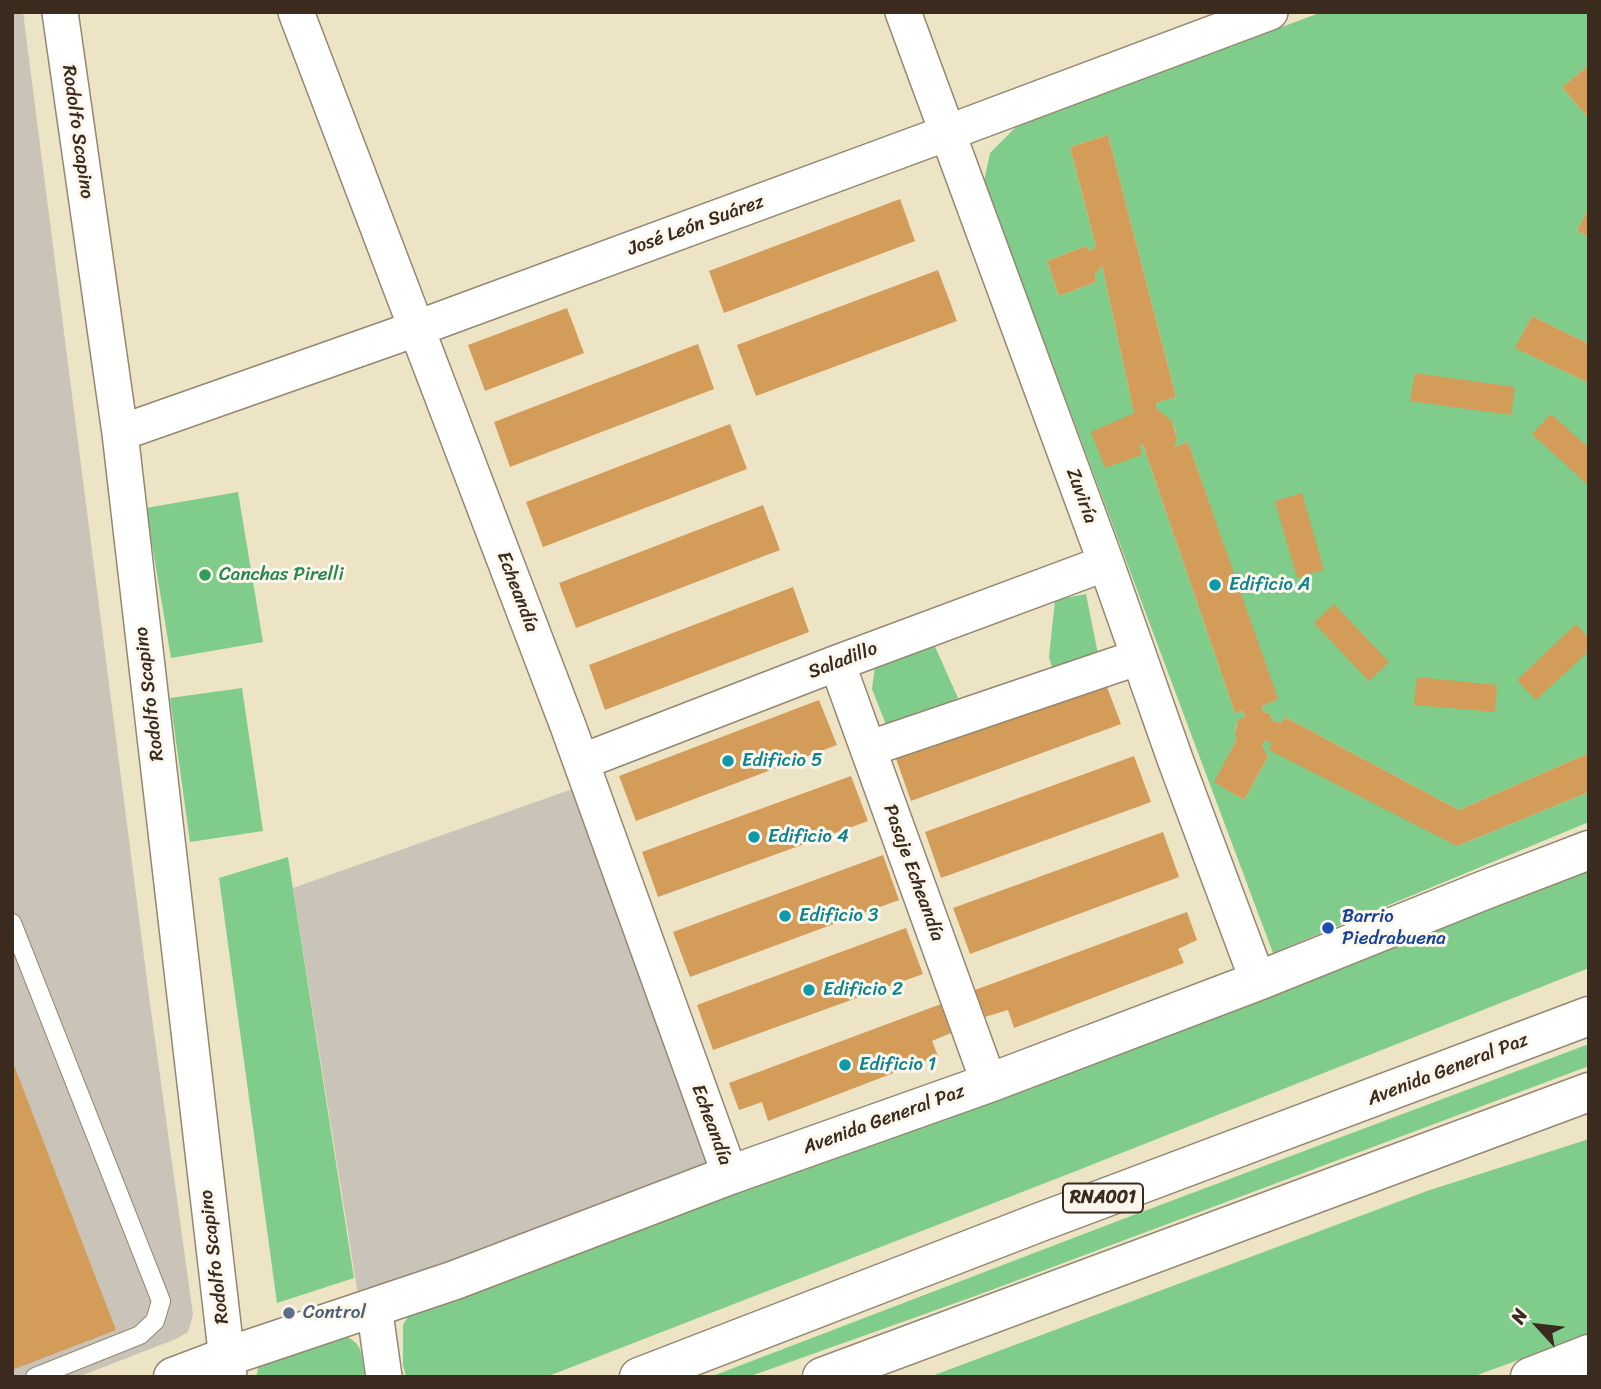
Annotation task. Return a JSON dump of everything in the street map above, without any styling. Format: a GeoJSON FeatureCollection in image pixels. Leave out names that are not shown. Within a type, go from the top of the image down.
{"type":"FeatureCollection","features":[{"type":"Feature","properties":{"kind":"main road","name":"Avenida General Paz"},"geometry":{"type":"LineString","coordinates":[[173,1377],[228,1367],[374,1306],[454,1280],[730,1175],[989,1083],[1258,981],[1589,850]]}},
{"type":"Feature","properties":{"kind":"main road","name":"Avenida General Paz"},"geometry":{"type":"LineString","coordinates":[[639,1377],[1582,1018]]}},
{"type":"Feature","properties":{"kind":"main road"},"geometry":{"type":"LineString","coordinates":[[822,1377],[1589,1092]]}},
{"type":"Feature","properties":{"kind":"main road"},"geometry":{"type":"LineString","coordinates":[[1460,1141],[1589,1113]]}},
{"type":"Feature","properties":{"kind":"main road"},"geometry":{"type":"LineString","coordinates":[[1530,1377],[1589,1354]]}},
{"type":"Feature","properties":{"kind":"street","name":"Rodolfo Scapino"},"geometry":{"type":"LineString","coordinates":[[60,12],[120,433],[228,1367]]}},
{"type":"Feature","properties":{"kind":"street","name":"Echeandía"},"geometry":{"type":"LineString","coordinates":[[296,12],[581,762],[730,1175]]}},
{"type":"Feature","properties":{"kind":"street","name":"Zuviría"},"geometry":{"type":"LineString","coordinates":[[903,12],[1258,981]]}},
{"type":"Feature","properties":{"kind":"street","name":"José León Suárez"},"geometry":{"type":"LineString","coordinates":[[120,433],[418,328],[1270,12]]}},
{"type":"Feature","properties":{"kind":"street","name":"Saladillo"},"geometry":{"type":"LineString","coordinates":[[581,762],[1106,563]]}},
{"type":"Feature","properties":{"kind":"street"},"geometry":{"type":"LineString","coordinates":[[868,749],[1139,657]]}},
{"type":"Feature","properties":{"kind":"street","name":"Pasaje Echeandía"},"geometry":{"type":"LineString","coordinates":[[837,663],[989,1083]]}},
{"type":"Feature","properties":{"kind":"street"},"geometry":{"type":"LineString","coordinates":[[374,1306],[384,1377]]}},
{"type":"Feature","properties":{"kind":"lane"},"geometry":{"type":"LineString","coordinates":[[12,923],[161,1301],[155,1321],[140,1335],[36,1377]]}},
{"type":"Feature","properties":{"kind":"shaded area"},"geometry":{"type":"Polygon","coordinates":[[[12,12],[23,12],[149,996],[193,1315],[188,1332],[176,1339],[78,1377],[12,1377],[12,12]]]}},
{"type":"Feature","properties":{"kind":"shaded area"},"geometry":{"type":"Polygon","coordinates":[[[578,787],[715,1147],[709,1168],[358,1295],[293,888],[578,787]]]}},
{"type":"Feature","properties":{"kind":"green space"},"geometry":{"type":"Polygon","coordinates":[[[1322,12],[1589,12],[1589,65],[1562,87],[1589,119],[1589,207],[1577,231],[1589,237],[1589,344],[1532,316],[1516,348],[1589,383],[1589,753],[1459,810],[1285,717],[1281,723],[1273,721],[1269,713],[1263,712],[1262,706],[1277,699],[1188,442],[1174,447],[1175,429],[1156,408],[1156,403],[1176,397],[1108,135],[1070,147],[1096,247],[1089,251],[1086,246],[1047,261],[1059,296],[1096,282],[1095,275],[1102,265],[1139,446],[1143,445],[1235,713],[1243,711],[1245,717],[1237,723],[1237,739],[1215,782],[1244,800],[1268,757],[1262,745],[1266,740],[1457,846],[1589,792],[1589,822],[1273,953],[984,181],[990,153],[1017,126],[1322,12]]]}},
{"type":"Feature","properties":{"kind":"green space","name":"Canchas Pirelli"},"geometry":{"type":"Polygon","coordinates":[[[238,492],[263,642],[171,658],[146,508],[238,492]]]}},
{"type":"Feature","properties":{"kind":"green space"},"geometry":{"type":"Polygon","coordinates":[[[1086,594],[1104,674],[1058,688],[1049,657],[1055,600],[1086,594]]]}},
{"type":"Feature","properties":{"kind":"green space"},"geometry":{"type":"Polygon","coordinates":[[[933,642],[958,698],[888,730],[872,689],[875,666],[933,642]]]}},
{"type":"Feature","properties":{"kind":"green space"},"geometry":{"type":"Polygon","coordinates":[[[242,688],[263,831],[190,842],[170,698],[242,688]]]}},
{"type":"Feature","properties":{"kind":"green space"},"geometry":{"type":"Polygon","coordinates":[[[288,857],[354,1278],[277,1303],[219,878],[288,857]]]}},
{"type":"Feature","properties":{"kind":"green space"},"geometry":{"type":"Polygon","coordinates":[[[1589,867],[1589,968],[546,1377],[406,1377],[403,1365],[403,1325],[414,1307],[1589,867]]]}},
{"type":"Feature","properties":{"kind":"green space"},"geometry":{"type":"Polygon","coordinates":[[[1589,1044],[1589,1066],[978,1295],[748,1377],[710,1377],[1123,1219],[1589,1044]]]}},
{"type":"Feature","properties":{"kind":"green space"},"geometry":{"type":"Polygon","coordinates":[[[1589,1139],[1589,1334],[1472,1377],[929,1377],[1427,1191],[1589,1139]]]}},
{"type":"Feature","properties":{"kind":"green space"},"geometry":{"type":"Polygon","coordinates":[[[340,1334],[358,1345],[365,1377],[256,1377],[259,1365],[340,1334]]]}},
{"type":"Feature","properties":{"kind":"building"},"geometry":{"type":"Polygon","coordinates":[[[1589,65],[1589,119],[1562,87],[1589,65]]]}},
{"type":"Feature","properties":{"kind":"building","name":"Edificio A"},"geometry":{"type":"Polygon","coordinates":[[[1108,135],[1176,397],[1156,403],[1156,408],[1172,421],[1177,438],[1174,447],[1188,442],[1278,699],[1262,706],[1263,712],[1269,713],[1273,721],[1281,723],[1285,717],[1459,810],[1589,753],[1589,792],[1457,846],[1269,750],[1272,744],[1266,740],[1262,745],[1268,757],[1244,800],[1214,782],[1237,739],[1237,723],[1245,717],[1243,711],[1235,713],[1143,445],[1139,446],[1142,455],[1105,468],[1091,432],[1134,413],[1102,265],[1095,275],[1096,282],[1059,296],[1047,261],[1086,246],[1089,251],[1096,247],[1070,147],[1108,135]]]}},
{"type":"Feature","properties":{"kind":"building"},"geometry":{"type":"Polygon","coordinates":[[[900,199],[915,241],[724,313],[709,271],[900,199]]]}},
{"type":"Feature","properties":{"kind":"building"},"geometry":{"type":"Polygon","coordinates":[[[1589,207],[1589,237],[1577,231],[1589,207]]]}},
{"type":"Feature","properties":{"kind":"building"},"geometry":{"type":"Polygon","coordinates":[[[938,270],[957,321],[756,396],[737,345],[938,270]]]}},
{"type":"Feature","properties":{"kind":"building"},"geometry":{"type":"Polygon","coordinates":[[[567,308],[584,353],[485,391],[468,345],[567,308]]]}},
{"type":"Feature","properties":{"kind":"building"},"geometry":{"type":"Polygon","coordinates":[[[1532,316],[1589,344],[1589,383],[1515,348],[1532,316]]]}},
{"type":"Feature","properties":{"kind":"building"},"geometry":{"type":"Polygon","coordinates":[[[698,344],[714,389],[510,467],[494,422],[698,344]]]}},
{"type":"Feature","properties":{"kind":"building"},"geometry":{"type":"Polygon","coordinates":[[[1415,373],[1515,387],[1511,415],[1410,401],[1415,373]]]}},
{"type":"Feature","properties":{"kind":"building"},"geometry":{"type":"Polygon","coordinates":[[[1551,414],[1589,448],[1589,486],[1532,434],[1551,414]]]}},
{"type":"Feature","properties":{"kind":"building"},"geometry":{"type":"Polygon","coordinates":[[[730,424],[747,469],[543,547],[526,502],[730,424]]]}},
{"type":"Feature","properties":{"kind":"building"},"geometry":{"type":"Polygon","coordinates":[[[1302,493],[1324,570],[1297,578],[1275,501],[1302,493]]]}},
{"type":"Feature","properties":{"kind":"building"},"geometry":{"type":"Polygon","coordinates":[[[763,505],[780,550],[576,628],[559,583],[763,505]]]}},
{"type":"Feature","properties":{"kind":"building"},"geometry":{"type":"Polygon","coordinates":[[[793,587],[809,632],[605,710],[589,665],[793,587]]]}},
{"type":"Feature","properties":{"kind":"building"},"geometry":{"type":"Polygon","coordinates":[[[1334,604],[1389,662],[1369,681],[1314,623],[1334,604]]]}},
{"type":"Feature","properties":{"kind":"building"},"geometry":{"type":"Polygon","coordinates":[[[1576,624],[1589,638],[1589,651],[1536,700],[1517,680],[1576,624]]]}},
{"type":"Feature","properties":{"kind":"building"},"geometry":{"type":"Polygon","coordinates":[[[1417,677],[1497,685],[1495,712],[1414,705],[1417,677]]]}},
{"type":"Feature","properties":{"kind":"building"},"geometry":{"type":"Polygon","coordinates":[[[1104,679],[1121,724],[911,801],[895,756],[1104,679]]]}},
{"type":"Feature","properties":{"kind":"building","name":"Edificio 5"},"geometry":{"type":"Polygon","coordinates":[[[819,700],[837,745],[636,821],[619,776],[819,700]]]}},
{"type":"Feature","properties":{"kind":"building"},"geometry":{"type":"Polygon","coordinates":[[[1134,756],[1151,802],[941,878],[925,832],[1134,756]]]}},
{"type":"Feature","properties":{"kind":"building","name":"Edificio 4"},"geometry":{"type":"Polygon","coordinates":[[[851,776],[868,821],[658,897],[642,852],[851,776]]]}},
{"type":"Feature","properties":{"kind":"building"},"geometry":{"type":"Polygon","coordinates":[[[1163,832],[1179,877],[970,954],[953,908],[1163,832]]]}},
{"type":"Feature","properties":{"kind":"building","name":"Edificio 3"},"geometry":{"type":"Polygon","coordinates":[[[883,855],[899,900],[690,977],[673,932],[883,855]]]}},
{"type":"Feature","properties":{"kind":"building"},"geometry":{"type":"Polygon","coordinates":[[[1187,912],[1197,940],[1178,949],[1184,963],[1014,1028],[1008,1010],[985,1017],[975,990],[1187,912]]]}},
{"type":"Feature","properties":{"kind":"building","name":"Edificio 2"},"geometry":{"type":"Polygon","coordinates":[[[906,928],[923,974],[713,1050],[697,1005],[906,928]]]}},
{"type":"Feature","properties":{"kind":"building","name":"Edificio 1"},"geometry":{"type":"Polygon","coordinates":[[[941,1004],[951,1033],[932,1041],[938,1056],[768,1121],[762,1102],[739,1110],[729,1083],[941,1004]]]}},
{"type":"Feature","properties":{"kind":"building"},"geometry":{"type":"Polygon","coordinates":[[[12,1060],[116,1330],[12,1370],[12,1060]]]}},
{"type":"Feature","properties":{"kind":"place","name":"Canchas Pirelli"},"geometry":{"type":"Point","coordinates":[205,575]}},
{"type":"Feature","properties":{"kind":"place","name":"Edificio A"},"geometry":{"type":"Point","coordinates":[1215,585]}},
{"type":"Feature","properties":{"kind":"place","name":"Edificio 5"},"geometry":{"type":"Point","coordinates":[728,761]}},
{"type":"Feature","properties":{"kind":"place","name":"Edificio 4"},"geometry":{"type":"Point","coordinates":[754,837]}},
{"type":"Feature","properties":{"kind":"place","name":"Edificio 3"},"geometry":{"type":"Point","coordinates":[785,916]}},
{"type":"Feature","properties":{"kind":"place","name":"Barrio Piedrabuena"},"geometry":{"type":"Point","coordinates":[1328,928]}},
{"type":"Feature","properties":{"kind":"place","name":"Edificio 2"},"geometry":{"type":"Point","coordinates":[809,990]}},
{"type":"Feature","properties":{"kind":"place","name":"Edificio 1"},"geometry":{"type":"Point","coordinates":[845,1065]}},
{"type":"Feature","properties":{"kind":"place","name":"Control"},"geometry":{"type":"Point","coordinates":[289,1313]}}]}
